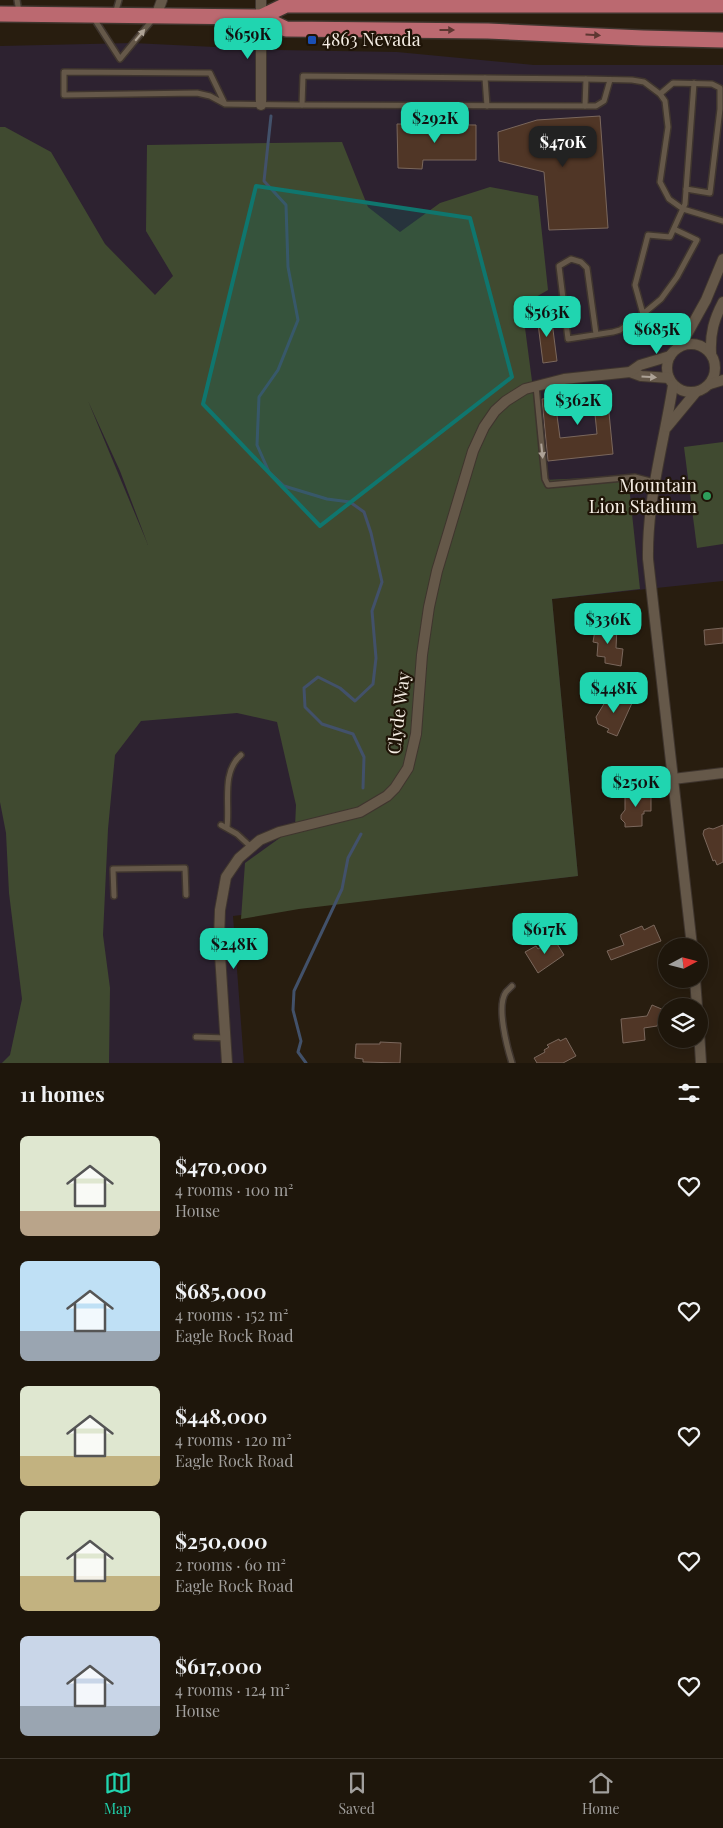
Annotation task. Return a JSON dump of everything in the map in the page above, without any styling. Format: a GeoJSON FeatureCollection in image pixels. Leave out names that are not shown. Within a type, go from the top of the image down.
{"type":"FeatureCollection","features":[{"type":"Feature","properties":{"kind":"main road"},"geometry":{"type":"LineString","coordinates":[[0,14],[18,7],[91,15],[261,16],[286,5],[723,5]]}},
{"type":"Feature","properties":{"kind":"main road"},"geometry":{"type":"LineString","coordinates":[[261,16],[286,29],[488,31],[723,40]]}},
{"type":"Feature","properties":{"kind":"street"},"geometry":{"type":"LineString","coordinates":[[156,16],[162,0]]}},
{"type":"Feature","properties":{"kind":"street"},"geometry":{"type":"LineString","coordinates":[[261,0],[261,104]]}},
{"type":"Feature","properties":{"kind":"street"},"geometry":{"type":"LineString","coordinates":[[681,346],[706,300],[723,259]]}},
{"type":"Feature","properties":{"kind":"street"},"geometry":{"type":"LineString","coordinates":[[630,372],[671,382],[680,390],[688,392],[704,389],[715,376],[716,358],[710,338],[712,326],[723,302]]}},
{"type":"Feature","properties":{"kind":"street"},"geometry":{"type":"LineString","coordinates":[[691,938],[648,559],[649,516],[654,482],[666,428],[671,382],[667,371],[670,356],[681,346],[697,344],[704,347],[716,358]]}},
{"type":"Feature","properties":{"kind":"street"},"geometry":{"type":"LineString","coordinates":[[630,372],[640,365],[670,356]]}},
{"type":"Feature","properties":{"kind":"street","name":"Clyde Way"},"geometry":{"type":"LineString","coordinates":[[227,1063],[219,939],[220,910],[226,877],[239,858],[264,838],[279,832],[360,812],[387,796],[402,779],[408,768],[414,746],[423,648],[429,608],[473,451],[484,427],[495,411],[516,393],[536,385],[564,379],[630,372]]}},
{"type":"Feature","properties":{"kind":"street"},"geometry":{"type":"LineString","coordinates":[[710,384],[723,380]]}},
{"type":"Feature","properties":{"kind":"street"},"geometry":{"type":"LineString","coordinates":[[666,428],[696,392]]}},
{"type":"Feature","properties":{"kind":"street"},"geometry":{"type":"LineString","coordinates":[[674,779],[723,773]]}},
{"type":"Feature","properties":{"kind":"street"},"geometry":{"type":"LineString","coordinates":[[700,1048],[700,1063]]}},
{"type":"Feature","properties":{"kind":"lane"},"geometry":{"type":"LineString","coordinates":[[114,15],[118,0]]}},
{"type":"Feature","properties":{"kind":"lane"},"geometry":{"type":"LineString","coordinates":[[91,15],[120,59],[120,72]]}},
{"type":"Feature","properties":{"kind":"lane"},"geometry":{"type":"LineString","coordinates":[[120,59],[156,16]]}},
{"type":"Feature","properties":{"kind":"lane"},"geometry":{"type":"LineString","coordinates":[[225,104],[210,73],[64,72],[64,95],[197,94],[210,96],[225,104],[585,106],[600,105],[606,97],[610,80]]}},
{"type":"Feature","properties":{"kind":"lane"},"geometry":{"type":"LineString","coordinates":[[302,105],[302,76],[586,79],[644,82],[660,94],[665,101],[668,126],[660,182],[669,199],[683,209],[723,221]]}},
{"type":"Feature","properties":{"kind":"lane"},"geometry":{"type":"LineString","coordinates":[[485,78],[487,106]]}},
{"type":"Feature","properties":{"kind":"lane"},"geometry":{"type":"LineString","coordinates":[[585,106],[586,79]]}},
{"type":"Feature","properties":{"kind":"lane"},"geometry":{"type":"LineString","coordinates":[[660,94],[674,83],[712,84],[720,88],[720,109],[710,193],[686,189]]}},
{"type":"Feature","properties":{"kind":"lane"},"geometry":{"type":"LineString","coordinates":[[643,314],[636,285],[648,235],[670,238],[683,209],[694,83]]}},
{"type":"Feature","properties":{"kind":"lane"},"geometry":{"type":"LineString","coordinates":[[596,334],[587,268],[581,262],[571,259],[559,266],[568,338],[596,334],[620,330],[661,299],[677,277],[697,240],[674,229]]}},
{"type":"Feature","properties":{"kind":"lane"},"geometry":{"type":"LineString","coordinates":[[536,385],[545,479],[548,485],[636,477],[654,482]]}},
{"type":"Feature","properties":{"kind":"lane"},"geometry":{"type":"LineString","coordinates":[[227,827],[230,773],[232,765],[241,755]]}},
{"type":"Feature","properties":{"kind":"lane"},"geometry":{"type":"LineString","coordinates":[[221,825],[244,838],[251,847]]}},
{"type":"Feature","properties":{"kind":"lane"},"geometry":{"type":"LineString","coordinates":[[114,896],[113,869],[185,868],[186,894]]}},
{"type":"Feature","properties":{"kind":"lane"},"geometry":{"type":"LineString","coordinates":[[512,986],[506,991],[503,1008],[506,1045],[512,1063]]}},
{"type":"Feature","properties":{"kind":"lane"},"geometry":{"type":"LineString","coordinates":[[196,1037],[226,1038]]}},
{"type":"Feature","properties":{"kind":"highlighted area"},"geometry":{"type":"Polygon","coordinates":[[[256,186],[470,218],[512,377],[320,526],[203,404],[256,186]]]}},
{"type":"Feature","properties":{"kind":"shaded area"},"geometry":{"type":"Polygon","coordinates":[[[133,43],[277,50],[397,52],[534,65],[723,65],[723,581],[552,599],[578,876],[233,916],[244,1063],[0,1063],[0,46],[133,43]]]}},
{"type":"Feature","properties":{"kind":"green space"},"geometry":{"type":"Polygon","coordinates":[[[0,127],[5,127],[51,152],[105,244],[155,295],[173,276],[146,231],[147,145],[342,142],[368,207],[400,232],[440,203],[490,187],[538,196],[548,290],[522,305],[545,480],[628,476],[640,589],[552,599],[578,876],[299,909],[241,919],[245,863],[295,827],[296,805],[277,722],[237,713],[141,721],[115,755],[108,829],[103,935],[110,988],[109,1063],[2,1063],[10,1055],[22,999],[9,893],[6,833],[0,802],[0,127]],[[88,401],[148,545],[120,471],[88,401]]]}},
{"type":"Feature","properties":{"kind":"green space","name":"Mountain Lion Stadium"},"geometry":{"type":"Polygon","coordinates":[[[723,442],[723,544],[697,548],[684,447],[723,442]]]}},
{"type":"Feature","properties":{"kind":"building"},"geometry":{"type":"Polygon","coordinates":[[[600,116],[608,228],[549,230],[544,172],[499,161],[498,132],[537,120],[600,116]]]}},
{"type":"Feature","properties":{"kind":"building"},"geometry":{"type":"Polygon","coordinates":[[[397,124],[476,125],[476,160],[423,160],[422,169],[398,168],[397,124]]]}},
{"type":"Feature","properties":{"kind":"building"},"geometry":{"type":"Polygon","coordinates":[[[551,314],[557,361],[543,363],[537,316],[551,314]]]}},
{"type":"Feature","properties":{"kind":"building"},"geometry":{"type":"Polygon","coordinates":[[[607,392],[613,454],[548,461],[542,399],[607,392]],[[594,404],[556,408],[560,438],[597,434],[594,404]]]}},
{"type":"Feature","properties":{"kind":"building"},"geometry":{"type":"Polygon","coordinates":[[[601,624],[617,626],[616,648],[623,649],[621,666],[605,663],[605,657],[597,656],[598,643],[593,642],[595,630],[600,631],[601,624]]]}},
{"type":"Feature","properties":{"kind":"building"},"geometry":{"type":"Polygon","coordinates":[[[723,628],[723,643],[705,645],[704,630],[723,628]]]}},
{"type":"Feature","properties":{"kind":"building"},"geometry":{"type":"Polygon","coordinates":[[[610,694],[632,703],[617,736],[607,732],[609,729],[598,724],[596,717],[610,694]]]}},
{"type":"Feature","properties":{"kind":"building"},"geometry":{"type":"Polygon","coordinates":[[[625,793],[651,793],[651,811],[644,811],[644,814],[642,814],[642,826],[625,827],[621,815],[625,810],[625,793]]]}},
{"type":"Feature","properties":{"kind":"building"},"geometry":{"type":"Polygon","coordinates":[[[723,825],[723,862],[717,865],[715,860],[713,861],[703,834],[704,830],[723,825]]]}},
{"type":"Feature","properties":{"kind":"building"},"geometry":{"type":"Polygon","coordinates":[[[654,925],[660,938],[658,938],[658,942],[611,960],[607,951],[624,945],[620,935],[642,926],[644,930],[654,925]]]}},
{"type":"Feature","properties":{"kind":"building"},"geometry":{"type":"Polygon","coordinates":[[[554,939],[564,955],[538,973],[525,952],[536,946],[538,949],[554,939]]]}},
{"type":"Feature","properties":{"kind":"building"},"geometry":{"type":"Polygon","coordinates":[[[652,1005],[658,1008],[658,1024],[657,1026],[644,1028],[645,1040],[623,1043],[621,1019],[647,1016],[652,1005]]]}},
{"type":"Feature","properties":{"kind":"building"},"geometry":{"type":"Polygon","coordinates":[[[566,1038],[576,1056],[563,1063],[537,1063],[534,1058],[545,1052],[544,1050],[549,1047],[547,1045],[566,1038]]]}},
{"type":"Feature","properties":{"kind":"building"},"geometry":{"type":"Polygon","coordinates":[[[380,1042],[401,1043],[400,1063],[363,1062],[363,1059],[355,1058],[356,1044],[380,1044],[380,1042]]]}},
{"type":"Feature","properties":{"kind":"waterway"},"geometry":{"type":"LineString","coordinates":[[271,116],[264,181],[286,205],[288,267],[298,320],[278,370],[259,397],[257,445],[269,472],[284,486],[327,499],[350,502],[364,512],[371,533],[382,582],[372,611],[376,658],[373,684],[355,701],[340,688],[318,677],[304,688],[305,707],[322,724],[353,734],[364,757],[363,788]]}},
{"type":"Feature","properties":{"kind":"waterway"},"geometry":{"type":"LineString","coordinates":[[306,1063],[298,1052],[301,1041],[293,1010],[294,991],[342,889],[348,858],[361,834]]}},
{"type":"Feature","properties":{"kind":"place","name":"4863 Nevada"},"geometry":{"type":"Point","coordinates":[312,40]}},
{"type":"Feature","properties":{"kind":"place","name":"Mountain Lion Stadium"},"geometry":{"type":"Point","coordinates":[707,496]}}]}
